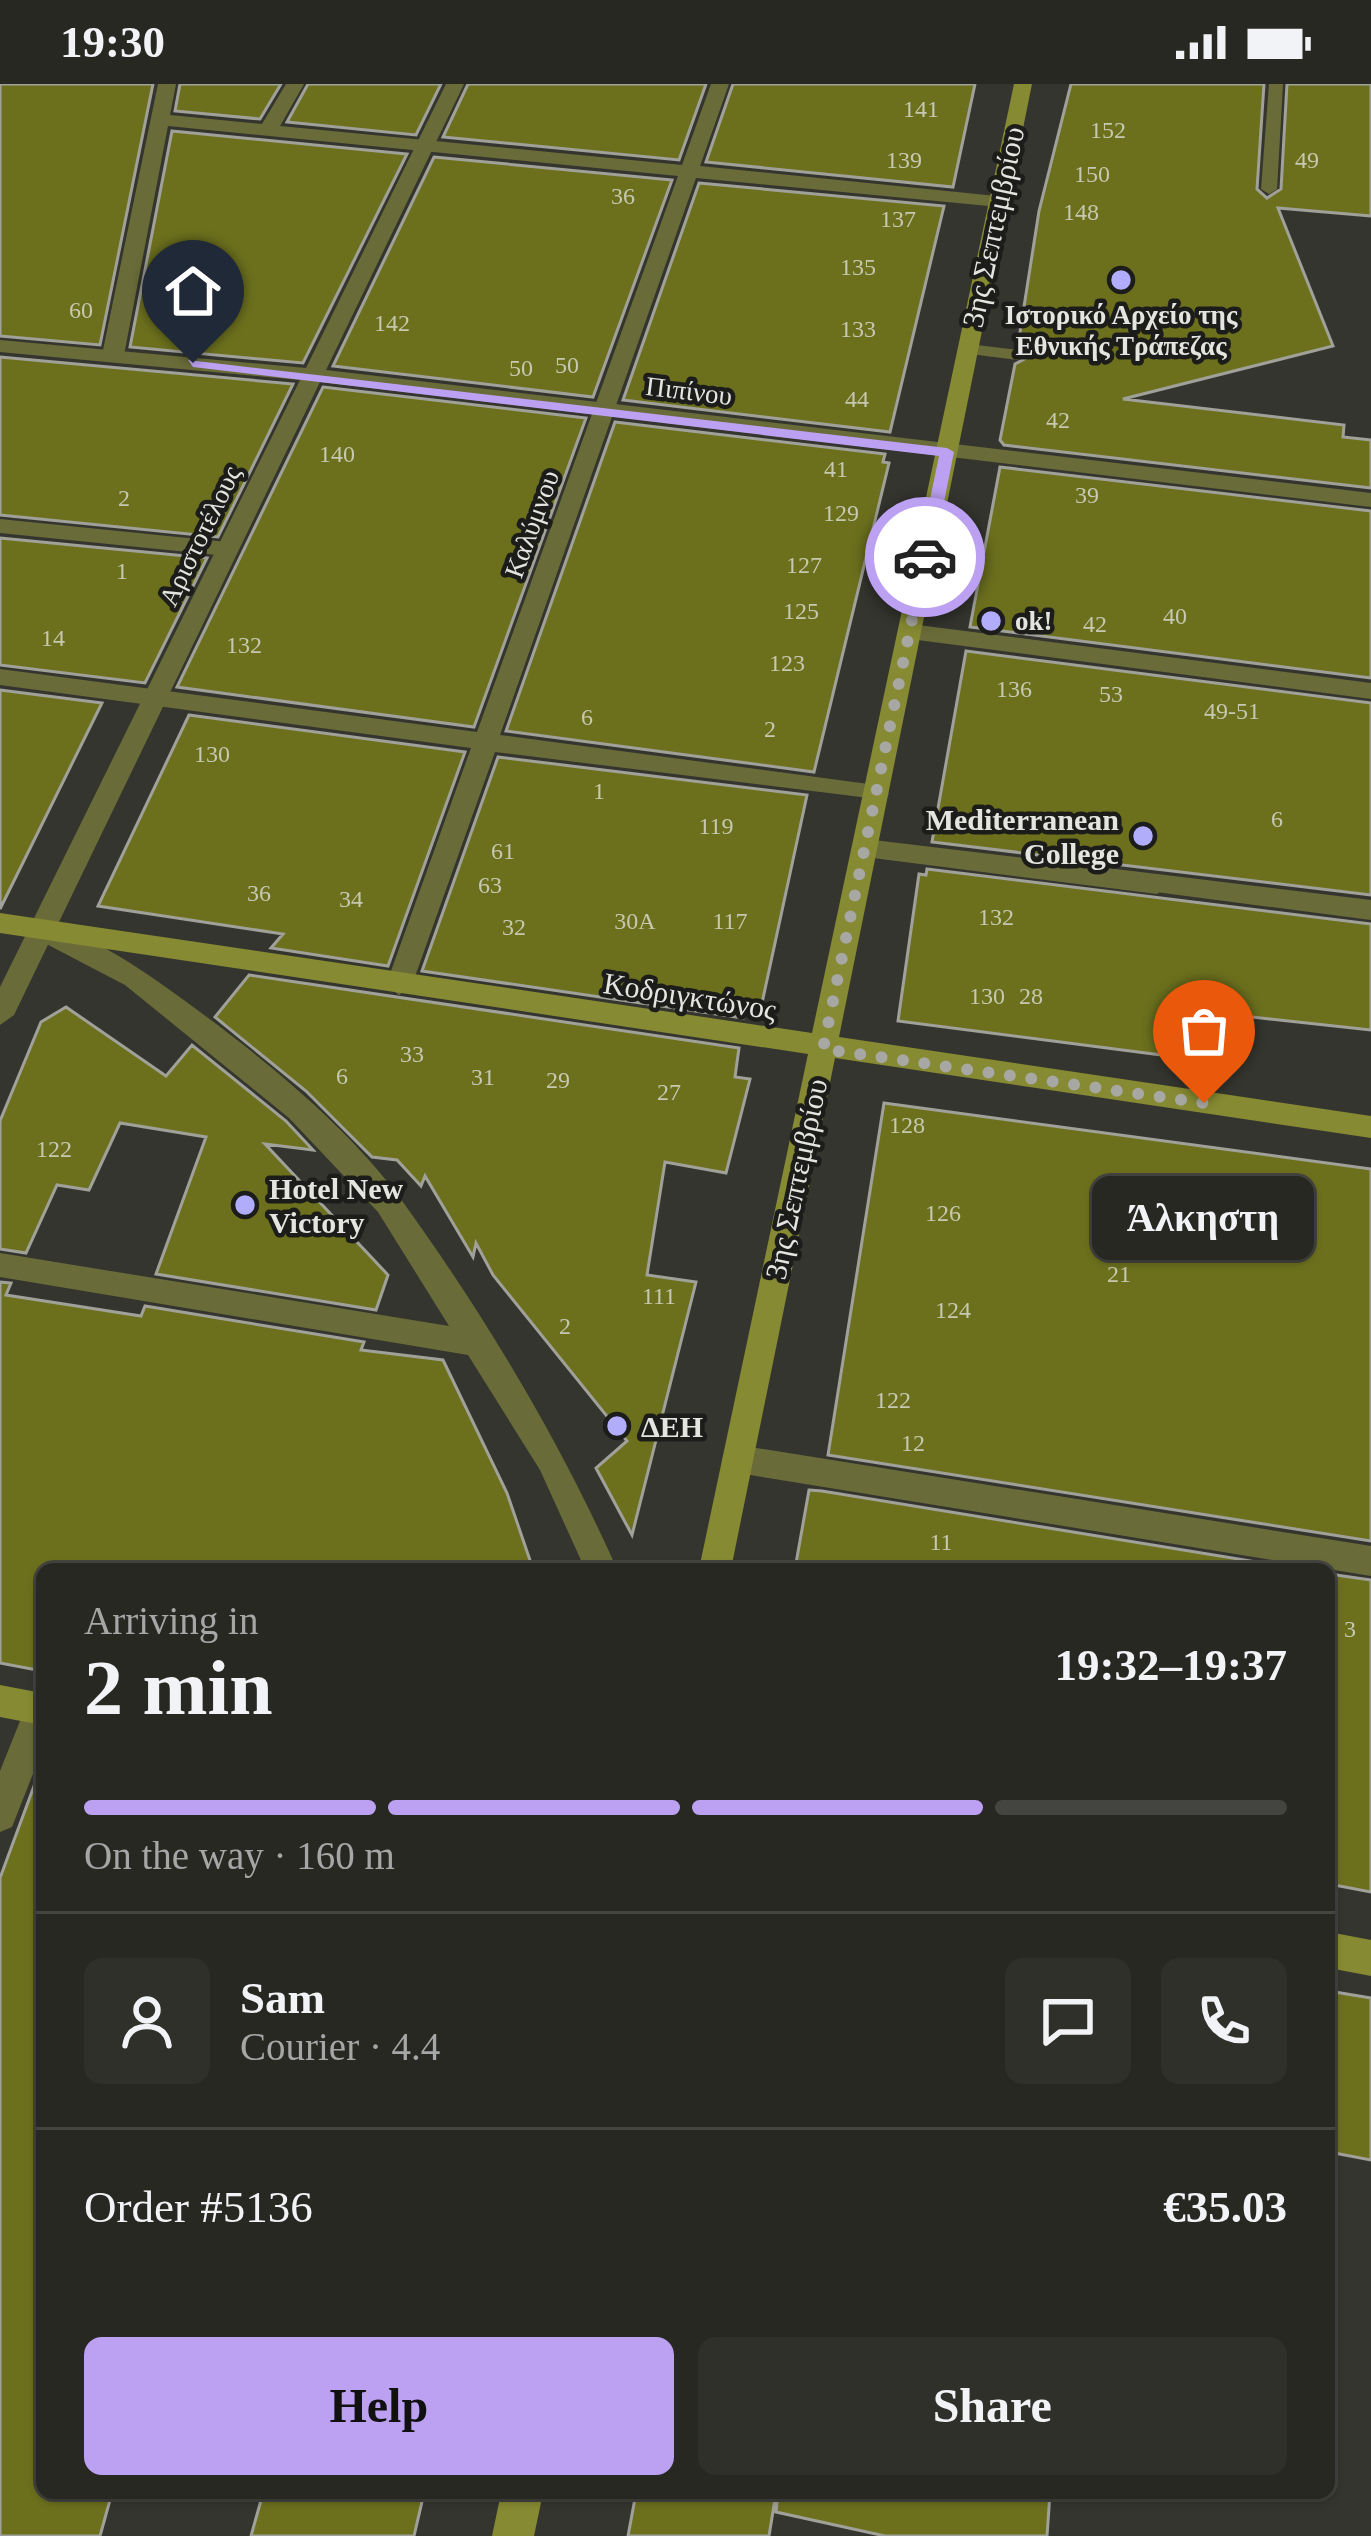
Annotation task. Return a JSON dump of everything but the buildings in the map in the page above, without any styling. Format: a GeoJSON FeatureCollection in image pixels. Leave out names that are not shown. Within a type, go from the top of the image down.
{"type":"FeatureCollection","features":[{"type":"Feature","properties":{"kind":"main road","name":"3ης Σεπτεμβρίου"},"geometry":{"type":"LineString","coordinates":[[716,1563],[1023,84]]}},
{"type":"Feature","properties":{"kind":"main road","name":"Κοδριγκτώνος"},"geometry":{"type":"LineString","coordinates":[[0,923],[823,1049],[1371,1126]]}},
{"type":"Feature","properties":{"kind":"main road"},"geometry":{"type":"LineString","coordinates":[[0,1701],[36,1720]]}},
{"type":"Feature","properties":{"kind":"main road"},"geometry":{"type":"LineString","coordinates":[[1335,1951],[1371,1958]]}},
{"type":"Feature","properties":{"kind":"main road"},"geometry":{"type":"LineString","coordinates":[[513,2536],[521,2499]]}},
{"type":"Feature","properties":{"kind":"street"},"geometry":{"type":"LineString","coordinates":[[113,355],[167,84]]}},
{"type":"Feature","properties":{"kind":"street"},"geometry":{"type":"LineString","coordinates":[[268,130],[296,84]]}},
{"type":"Feature","properties":{"kind":"street","name":"Αριστοτέλους"},"geometry":{"type":"LineString","coordinates":[[0,1015],[454,84]]}},
{"type":"Feature","properties":{"kind":"street","name":"Καλύμνου"},"geometry":{"type":"LineString","coordinates":[[399,985],[720,84]]}},
{"type":"Feature","properties":{"kind":"street"},"geometry":{"type":"LineString","coordinates":[[160,120],[999,201]]}},
{"type":"Feature","properties":{"kind":"street","name":"Πιπίνου"},"geometry":{"type":"LineString","coordinates":[[0,346],[312,375],[1371,500]]}},
{"type":"Feature","properties":{"kind":"street"},"geometry":{"type":"LineString","coordinates":[[0,526],[227,549]]}},
{"type":"Feature","properties":{"kind":"street"},"geometry":{"type":"LineString","coordinates":[[910,632],[1371,692]]}},
{"type":"Feature","properties":{"kind":"street"},"geometry":{"type":"LineString","coordinates":[[0,677],[876,794]]}},
{"type":"Feature","properties":{"kind":"street"},"geometry":{"type":"LineString","coordinates":[[865,848],[1371,910]]}},
{"type":"Feature","properties":{"kind":"street"},"geometry":{"type":"LineString","coordinates":[[42,930],[136,978],[298,1110],[388,1204],[552,1461],[598,1563]]}},
{"type":"Feature","properties":{"kind":"street"},"geometry":{"type":"LineString","coordinates":[[0,1265],[475,1343]]}},
{"type":"Feature","properties":{"kind":"street"},"geometry":{"type":"LineString","coordinates":[[738,1459],[1371,1561]]}},
{"type":"Feature","properties":{"kind":"street"},"geometry":{"type":"LineString","coordinates":[[0,1815],[36,1724]]}},
{"type":"Feature","properties":{"kind":"lane"},"geometry":{"type":"LineString","coordinates":[[1269,189],[1276,84]]}},
{"type":"Feature","properties":{"kind":"lane"},"geometry":{"type":"LineString","coordinates":[[968,349],[1018,355]]}},
{"type":"Feature","properties":{"kind":"way so far"},"geometry":{"type":"LineString","coordinates":[[925,557],[823,1049],[1204,1103]]}},
{"type":"Feature","properties":{"kind":"place","name":"Ιστορικό Αρχείο της Εθνικής Τράπεζας"},"geometry":{"type":"Point","coordinates":[1121,280]}},
{"type":"Feature","properties":{"kind":"place","name":"ok!"},"geometry":{"type":"Point","coordinates":[991,621]}},
{"type":"Feature","properties":{"kind":"place","name":"Mediterranean College"},"geometry":{"type":"Point","coordinates":[1143,836]}},
{"type":"Feature","properties":{"kind":"place","name":"Άλκηστη"},"geometry":{"type":"Point","coordinates":[1204,1103]}},
{"type":"Feature","properties":{"kind":"place","name":"Hotel New Victory"},"geometry":{"type":"Point","coordinates":[245,1205]}},
{"type":"Feature","properties":{"kind":"place","name":"ΔΕΗ"},"geometry":{"type":"Point","coordinates":[617,1426]}},
{"type":"Feature","properties":{"kind":"route"},"geometry":{"type":"LineString","coordinates":[[193,363],[947,452],[925,557]]}}]}
